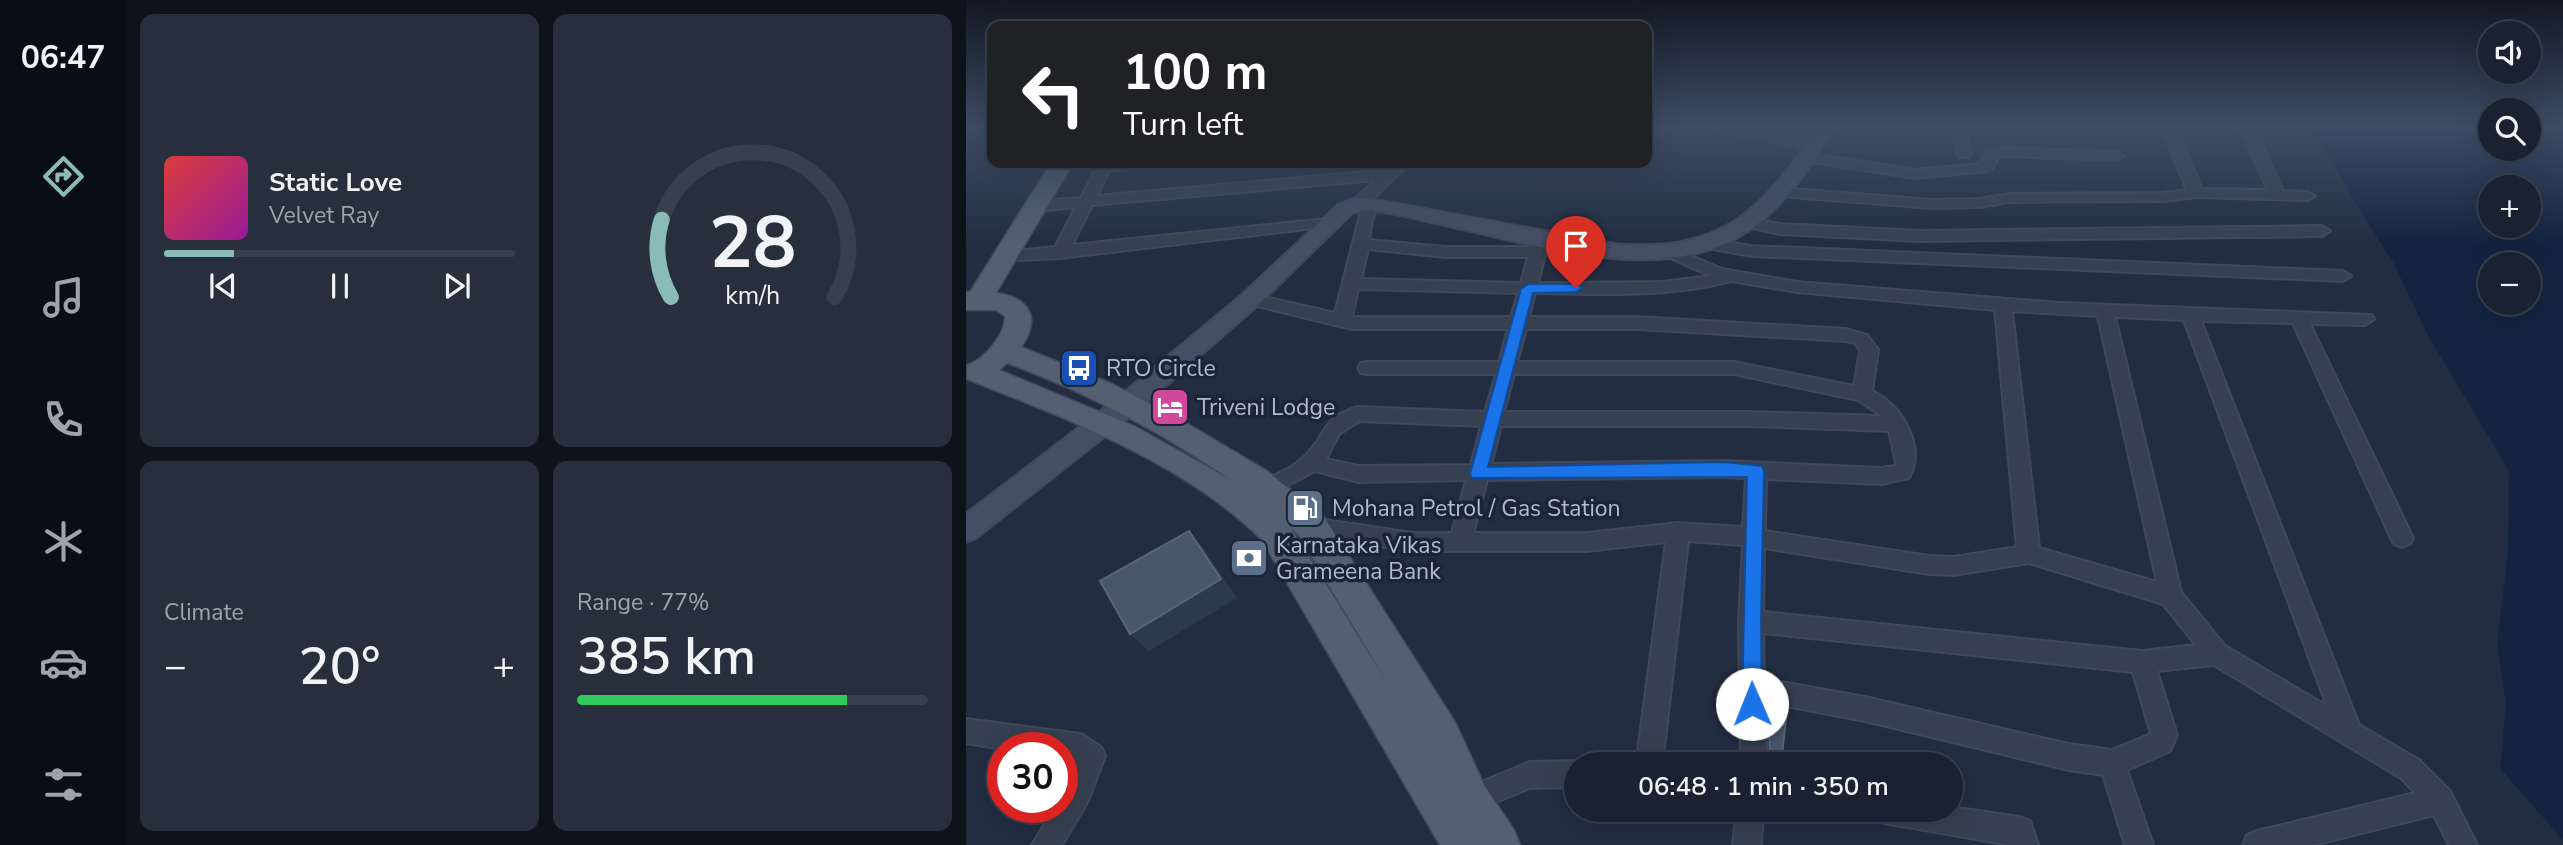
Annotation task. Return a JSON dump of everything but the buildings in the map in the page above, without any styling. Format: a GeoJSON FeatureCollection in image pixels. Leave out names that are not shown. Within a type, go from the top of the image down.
{"type":"FeatureCollection","features":[{"type":"Feature","properties":{"kind":"main road"},"geometry":{"type":"LineString","coordinates":[[970,296],[1042,168]]}},
{"type":"Feature","properties":{"kind":"main road"},"geometry":{"type":"LineString","coordinates":[[970,296],[1005,257],[1059,168]]}},
{"type":"Feature","properties":{"kind":"main road"},"geometry":{"type":"LineString","coordinates":[[970,296],[1005,303],[1015,309],[1020,317],[1020,327],[1004,351],[972,374]]}},
{"type":"Feature","properties":{"kind":"main road"},"geometry":{"type":"LineString","coordinates":[[1004,351],[1046,366],[1117,413],[1181,463],[1255,511],[1275,530],[1464,845]]}},
{"type":"Feature","properties":{"kind":"main road"},"geometry":{"type":"LineString","coordinates":[[972,374],[1117,413],[1216,452],[1288,503],[1312,527],[1441,736],[1469,800],[1499,845]]}},
{"type":"Feature","properties":{"kind":"street"},"geometry":{"type":"LineString","coordinates":[[1707,244],[1745,222],[1780,192],[1798,166]]}},
{"type":"Feature","properties":{"kind":"street"},"geometry":{"type":"LineString","coordinates":[[1891,166],[1915,174],[1985,166]]}},
{"type":"Feature","properties":{"kind":"street"},"geometry":{"type":"LineString","coordinates":[[2184,166],[2196,194]]}},
{"type":"Feature","properties":{"kind":"street"},"geometry":{"type":"LineString","coordinates":[[2264,166],[2277,195]]}},
{"type":"Feature","properties":{"kind":"street"},"geometry":{"type":"LineString","coordinates":[[1060,253],[1104,168]]}},
{"type":"Feature","properties":{"kind":"street"},"geometry":{"type":"LineString","coordinates":[[1351,177],[1365,168]]}},
{"type":"Feature","properties":{"kind":"street"},"geometry":{"type":"LineString","coordinates":[[1342,321],[1361,244],[1364,205],[1397,168]]}},
{"type":"Feature","properties":{"kind":"street"},"geometry":{"type":"LineString","coordinates":[[1037,206],[1389,174]]}},
{"type":"Feature","properties":{"kind":"street"},"geometry":{"type":"LineString","coordinates":[[1780,192],[1932,204],[2009,198],[2164,197],[2196,194],[2308,196]]}},
{"type":"Feature","properties":{"kind":"street"},"geometry":{"type":"LineString","coordinates":[[966,530],[1117,413],[1251,299],[1345,209],[1364,205],[1539,245],[1616,252],[1667,251],[1707,244],[1752,251],[2343,276]]}},
{"type":"Feature","properties":{"kind":"street"},"geometry":{"type":"LineString","coordinates":[[1005,257],[1331,221]]}},
{"type":"Feature","properties":{"kind":"street"},"geometry":{"type":"LineString","coordinates":[[1745,222],[1780,229],[1919,236],[2322,230]]}},
{"type":"Feature","properties":{"kind":"street"},"geometry":{"type":"LineString","coordinates":[[1361,244],[1445,252],[1539,245]]}},
{"type":"Feature","properties":{"kind":"street"},"geometry":{"type":"LineString","coordinates":[[1460,542],[1539,245]]}},
{"type":"Feature","properties":{"kind":"street"},"geometry":{"type":"LineString","coordinates":[[1667,251],[1684,261],[1730,276],[1772,285],[2003,306],[2365,319]]}},
{"type":"Feature","properties":{"kind":"street"},"geometry":{"type":"LineString","coordinates":[[1352,284],[1528,289],[1691,286],[1730,276]]}},
{"type":"Feature","properties":{"kind":"street"},"geometry":{"type":"LineString","coordinates":[[1251,299],[1342,321],[1636,323],[1846,334],[1861,339],[1869,350],[1862,394]]}},
{"type":"Feature","properties":{"kind":"street"},"geometry":{"type":"LineString","coordinates":[[2003,306],[2029,554]]}},
{"type":"Feature","properties":{"kind":"street"},"geometry":{"type":"LineString","coordinates":[[2105,310],[2171,596],[2217,654],[2410,769],[2441,800],[2463,845]]}},
{"type":"Feature","properties":{"kind":"street"},"geometry":{"type":"LineString","coordinates":[[2190,314],[2350,733]]}},
{"type":"Feature","properties":{"kind":"street"},"geometry":{"type":"LineString","coordinates":[[2299,318],[2402,538]]}},
{"type":"Feature","properties":{"kind":"street"},"geometry":{"type":"LineString","coordinates":[[1312,463],[1358,474],[1723,468],[1881,476],[1902,472],[1906,462],[1893,415],[1879,402],[1862,394],[1734,368],[1367,368]]}},
{"type":"Feature","properties":{"kind":"street"},"geometry":{"type":"LineString","coordinates":[[1267,488],[1312,463],[1333,427],[1342,419],[1358,414],[1493,419],[1749,419],[1897,424]]}},
{"type":"Feature","properties":{"kind":"street"},"geometry":{"type":"LineString","coordinates":[[1754,752],[1751,621],[1756,471]]}},
{"type":"Feature","properties":{"kind":"street"},"geometry":{"type":"LineString","coordinates":[[1312,527],[1412,542],[1587,542],[1678,531],[1754,537],[1929,565],[1954,566],[2029,554],[2171,596]]}},
{"type":"Feature","properties":{"kind":"street"},"geometry":{"type":"LineString","coordinates":[[1651,752],[1678,531]]}},
{"type":"Feature","properties":{"kind":"street"},"geometry":{"type":"LineString","coordinates":[[1751,621],[2142,662],[2217,654]]}},
{"type":"Feature","properties":{"kind":"street"},"geometry":{"type":"LineString","coordinates":[[1752,688],[1865,709],[2069,757],[2112,763],[2161,742],[2164,735],[2142,662]]}},
{"type":"Feature","properties":{"kind":"street"},"geometry":{"type":"LineString","coordinates":[[966,731],[1081,747],[1091,756],[1088,771],[1079,790],[1046,845]]}},
{"type":"Feature","properties":{"kind":"street"},"geometry":{"type":"LineString","coordinates":[[2112,763],[2139,845]]}},
{"type":"Feature","properties":{"kind":"street"},"geometry":{"type":"LineString","coordinates":[[1469,800],[1530,775],[1564,774]]}},
{"type":"Feature","properties":{"kind":"street"},"geometry":{"type":"LineString","coordinates":[[2257,845],[2441,800]]}},
{"type":"Feature","properties":{"kind":"street"},"geometry":{"type":"LineString","coordinates":[[1747,845],[1750,822]]}},
{"type":"Feature","properties":{"kind":"street"},"geometry":{"type":"LineString","coordinates":[[1962,822],[2020,831],[2024,845]]}},
{"type":"Feature","properties":{"kind":"water"},"geometry":{"type":"Polygon","coordinates":[[[2335,166],[2563,166],[2563,840],[2500,768],[2506,706],[2497,644],[2508,552],[2509,471],[2430,339],[2393,262],[2335,166]]]}},
{"type":"Feature","properties":{"kind":"place","name":"RTO Circle"},"geometry":{"type":"Point","coordinates":[1079,368]}},
{"type":"Feature","properties":{"kind":"place","name":"Triveni Lodge"},"geometry":{"type":"Point","coordinates":[1170,407]}},
{"type":"Feature","properties":{"kind":"place","name":"Mohana Petrol / Gas Station"},"geometry":{"type":"Point","coordinates":[1305,508]}},
{"type":"Feature","properties":{"kind":"place","name":"Karnataka Vikas Grameena Bank"},"geometry":{"type":"Point","coordinates":[1249,558]}},
{"type":"Feature","properties":{"kind":"route"},"geometry":{"type":"LineString","coordinates":[[1576,288],[1528,289],[1478,474],[1723,468],[1756,471],[1751,621],[1752,704]]}}]}
